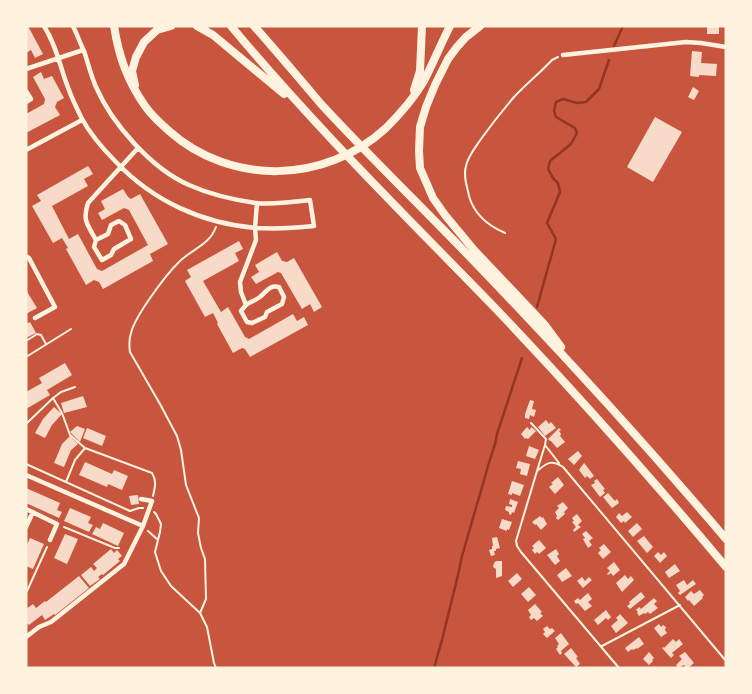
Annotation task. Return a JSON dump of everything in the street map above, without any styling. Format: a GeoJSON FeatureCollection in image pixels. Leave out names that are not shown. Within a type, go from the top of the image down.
{"type":"FeatureCollection","features":[{"type":"Feature","properties":{"kind":"highway"},"geometry":{"type":"LineString","coordinates":[[114,26],[120,58],[126,72],[145,106],[158,121],[195,151],[217,161],[241,168],[264,171],[288,171],[315,166],[335,159],[370,140],[385,128],[411,99],[423,81],[450,26]]}},
{"type":"Feature","properties":{"kind":"highway"},"geometry":{"type":"LineString","coordinates":[[135,89],[132,71],[140,49],[144,42],[157,30],[171,26]]}},
{"type":"Feature","properties":{"kind":"highway"},"geometry":{"type":"LineString","coordinates":[[196,26],[213,35],[303,110]]}},
{"type":"Feature","properties":{"kind":"highway"},"geometry":{"type":"LineString","coordinates":[[231,26],[303,110],[497,310],[574,393],[726,567]]}},
{"type":"Feature","properties":{"kind":"highway"},"geometry":{"type":"LineString","coordinates":[[254,26],[328,111],[580,373],[726,540]]}},
{"type":"Feature","properties":{"kind":"highway"},"geometry":{"type":"LineString","coordinates":[[411,99],[420,71],[422,26]]}},
{"type":"Feature","properties":{"kind":"highway"},"geometry":{"type":"LineString","coordinates":[[480,26],[457,47],[448,59],[435,85],[420,127],[420,168],[433,198],[445,215],[474,250],[544,324],[580,373]]}},
{"type":"Feature","properties":{"kind":"street"},"geometry":{"type":"LineString","coordinates":[[44,26],[59,58],[68,89],[82,120],[100,146],[141,185],[163,200],[187,212],[218,222],[255,228],[279,229],[314,226],[310,200],[285,203],[257,203],[189,185],[162,169],[138,148],[114,118],[96,88],[73,26]]}},
{"type":"Feature","properties":{"kind":"street"},"geometry":{"type":"LineString","coordinates":[[562,55],[686,42],[726,47]]}},
{"type":"Feature","properties":{"kind":"street"},"geometry":{"type":"LineString","coordinates":[[26,69],[83,50]]}},
{"type":"Feature","properties":{"kind":"street"},"geometry":{"type":"LineString","coordinates":[[26,91],[31,99],[26,102]]}},
{"type":"Feature","properties":{"kind":"street"},"geometry":{"type":"LineString","coordinates":[[26,150],[82,120]]}},
{"type":"Feature","properties":{"kind":"street"},"geometry":{"type":"LineString","coordinates":[[96,240],[108,234],[111,225],[119,221],[124,225],[131,239],[114,249],[111,256],[102,260],[94,247],[96,240],[85,221],[85,212],[88,203],[138,148]]}},
{"type":"Feature","properties":{"kind":"street"},"geometry":{"type":"LineString","coordinates":[[246,305],[241,292],[240,282],[256,240],[257,203]]}},
{"type":"Feature","properties":{"kind":"street"},"geometry":{"type":"LineString","coordinates":[[26,256],[29,258],[55,307],[36,318]]}},
{"type":"Feature","properties":{"kind":"street"},"geometry":{"type":"LineString","coordinates":[[273,286],[279,287],[284,297],[282,304],[267,312],[265,317],[252,323],[247,322],[241,311],[246,305],[273,286]]}},
{"type":"Feature","properties":{"kind":"street"},"geometry":{"type":"LineString","coordinates":[[26,475],[143,526]]}},
{"type":"Feature","properties":{"kind":"street"},"geometry":{"type":"LineString","coordinates":[[26,637],[39,627],[51,622],[124,564],[143,526],[152,501],[141,499]]}},
{"type":"Feature","properties":{"kind":"street"},"geometry":{"type":"LineString","coordinates":[[26,509],[57,524],[50,540]]}},
{"type":"Feature","properties":{"kind":"street"},"geometry":{"type":"LineString","coordinates":[[26,527],[33,512]]}},
{"type":"Feature","properties":{"kind":"lane"},"geometry":{"type":"LineString","coordinates":[[532,424],[546,439],[516,540],[517,546],[619,668]]}},
{"type":"Feature","properties":{"kind":"lane"},"geometry":{"type":"LineString","coordinates":[[545,445],[726,661]]}},
{"type":"Feature","properties":{"kind":"lane"},"geometry":{"type":"LineString","coordinates":[[537,471],[550,462],[561,466]]}},
{"type":"Feature","properties":{"kind":"lane"},"geometry":{"type":"LineString","coordinates":[[601,647],[680,605]]}},
{"type":"Feature","properties":{"kind":"path"},"geometry":{"type":"LineString","coordinates":[[505,233],[492,228],[476,210],[470,200],[465,181],[465,167],[471,153],[515,96],[552,60],[562,55]]}},
{"type":"Feature","properties":{"kind":"path"},"geometry":{"type":"LineString","coordinates":[[200,614],[206,599],[206,559],[201,548],[198,533],[199,518],[186,485],[177,436],[130,352],[129,343],[131,331],[138,316],[160,285],[177,263],[207,242],[218,222]]}},
{"type":"Feature","properties":{"kind":"path"},"geometry":{"type":"LineString","coordinates":[[26,357],[71,329]]}},
{"type":"Feature","properties":{"kind":"path"},"geometry":{"type":"LineString","coordinates":[[26,340],[37,334],[40,335],[46,344]]}},
{"type":"Feature","properties":{"kind":"path"},"geometry":{"type":"LineString","coordinates":[[26,424],[53,398],[61,392],[75,387]]}},
{"type":"Feature","properties":{"kind":"path"},"geometry":{"type":"LineString","coordinates":[[53,398],[62,413],[70,434],[85,448],[152,473],[156,483],[152,501]]}},
{"type":"Feature","properties":{"kind":"path"},"geometry":{"type":"LineString","coordinates":[[66,482],[75,460],[85,448]]}},
{"type":"Feature","properties":{"kind":"path"},"geometry":{"type":"LineString","coordinates":[[26,464],[130,511],[139,508],[149,509],[156,514],[161,524],[155,552],[161,570],[171,586],[200,614],[206,627],[216,668]]}},
{"type":"Feature","properties":{"kind":"path"},"geometry":{"type":"LineString","coordinates":[[57,524],[119,548]]}},
{"type":"Feature","properties":{"kind":"path"},"geometry":{"type":"LineString","coordinates":[[143,526],[158,540]]}},
{"type":"Feature","properties":{"kind":"path"},"geometry":{"type":"LineString","coordinates":[[27,591],[50,540]]}},
{"type":"Feature","properties":{"kind":"building"},"geometry":{"type":"Polygon","coordinates":[[[26,26],[28,26],[43,54],[35,58],[31,50],[26,53],[26,26]]]}},
{"type":"Feature","properties":{"kind":"building"},"geometry":{"type":"Polygon","coordinates":[[[707,26],[719,26],[719,34],[707,34],[707,26]]]}},
{"type":"Feature","properties":{"kind":"building"},"geometry":{"type":"Polygon","coordinates":[[[692,51],[702,52],[701,63],[717,64],[716,76],[690,76],[692,51]]]}},
{"type":"Feature","properties":{"kind":"building"},"geometry":{"type":"Polygon","coordinates":[[[41,72],[44,79],[52,76],[64,98],[57,102],[55,107],[60,115],[26,133],[26,114],[44,104],[45,99],[33,77],[41,72]]]}},
{"type":"Feature","properties":{"kind":"building"},"geometry":{"type":"Polygon","coordinates":[[[693,87],[699,91],[694,100],[688,97],[693,87]]]}},
{"type":"Feature","properties":{"kind":"building"},"geometry":{"type":"Polygon","coordinates":[[[655,117],[682,132],[653,182],[627,167],[655,117]]]}},
{"type":"Feature","properties":{"kind":"building"},"geometry":{"type":"Polygon","coordinates":[[[88,166],[93,174],[84,179],[88,186],[52,206],[69,239],[78,234],[97,269],[102,271],[148,245],[129,210],[124,208],[102,220],[98,213],[105,209],[101,201],[123,189],[131,199],[140,194],[168,244],[150,254],[153,261],[103,289],[99,282],[94,280],[86,285],[62,238],[53,243],[32,206],[41,201],[37,195],[88,166]]]}},
{"type":"Feature","properties":{"kind":"building"},"geometry":{"type":"Polygon","coordinates":[[[239,241],[243,249],[235,253],[239,261],[203,281],[221,312],[228,307],[245,337],[249,339],[293,314],[297,321],[304,317],[308,325],[250,357],[245,349],[242,348],[233,353],[213,313],[205,317],[185,281],[191,277],[187,270],[239,241]]]}},
{"type":"Feature","properties":{"kind":"building"},"geometry":{"type":"Polygon","coordinates":[[[277,252],[282,261],[287,262],[294,258],[322,307],[314,312],[310,304],[302,309],[281,273],[278,272],[256,284],[251,277],[259,272],[255,265],[277,252]]]}},
{"type":"Feature","properties":{"kind":"building"},"geometry":{"type":"Polygon","coordinates":[[[26,290],[37,308],[26,314],[26,290]]]}},
{"type":"Feature","properties":{"kind":"building"},"geometry":{"type":"Polygon","coordinates":[[[30,322],[36,333],[26,338],[26,324],[30,322]]]}},
{"type":"Feature","properties":{"kind":"building"},"geometry":{"type":"Polygon","coordinates":[[[65,363],[72,375],[47,390],[50,395],[26,409],[26,392],[42,383],[39,378],[65,363]]]}},
{"type":"Feature","properties":{"kind":"building"},"geometry":{"type":"Polygon","coordinates":[[[83,396],[87,407],[64,413],[61,403],[83,396]]]}},
{"type":"Feature","properties":{"kind":"building"},"geometry":{"type":"Polygon","coordinates":[[[530,400],[534,401],[532,409],[536,410],[534,417],[530,415],[529,419],[525,418],[525,414],[530,400]]]}},
{"type":"Feature","properties":{"kind":"building"},"geometry":{"type":"Polygon","coordinates":[[[54,407],[62,414],[52,425],[45,438],[35,433],[43,419],[54,407]]]}},
{"type":"Feature","properties":{"kind":"building"},"geometry":{"type":"Polygon","coordinates":[[[546,420],[549,424],[551,422],[556,428],[545,436],[538,427],[546,420]]]}},
{"type":"Feature","properties":{"kind":"building"},"geometry":{"type":"Polygon","coordinates":[[[77,426],[85,429],[80,442],[70,432],[77,426]]]}},
{"type":"Feature","properties":{"kind":"building"},"geometry":{"type":"Polygon","coordinates":[[[527,427],[530,430],[531,427],[536,431],[528,439],[525,439],[521,434],[527,427]]]}},
{"type":"Feature","properties":{"kind":"building"},"geometry":{"type":"Polygon","coordinates":[[[87,428],[106,436],[102,446],[83,438],[87,428]]]}},
{"type":"Feature","properties":{"kind":"building"},"geometry":{"type":"Polygon","coordinates":[[[559,428],[561,430],[559,431],[560,436],[565,442],[557,448],[548,439],[559,428]]]}},
{"type":"Feature","properties":{"kind":"building"},"geometry":{"type":"Polygon","coordinates":[[[70,436],[78,444],[71,450],[64,467],[54,463],[62,444],[70,436]]]}},
{"type":"Feature","properties":{"kind":"building"},"geometry":{"type":"Polygon","coordinates":[[[529,446],[539,450],[535,459],[526,456],[529,446]]]}},
{"type":"Feature","properties":{"kind":"building"},"geometry":{"type":"Polygon","coordinates":[[[578,451],[582,456],[574,465],[568,459],[578,451]]]}},
{"type":"Feature","properties":{"kind":"building"},"geometry":{"type":"Polygon","coordinates":[[[518,461],[530,464],[527,476],[520,474],[521,469],[516,468],[518,461]]]}},
{"type":"Feature","properties":{"kind":"building"},"geometry":{"type":"Polygon","coordinates":[[[85,462],[112,474],[114,470],[128,476],[122,490],[108,484],[107,487],[79,475],[85,462]]]}},
{"type":"Feature","properties":{"kind":"building"},"geometry":{"type":"Polygon","coordinates":[[[584,463],[594,476],[590,479],[587,476],[585,478],[579,470],[584,463]]]}},
{"type":"Feature","properties":{"kind":"building"},"geometry":{"type":"Polygon","coordinates":[[[558,477],[564,485],[555,494],[549,487],[558,477]]]}},
{"type":"Feature","properties":{"kind":"building"},"geometry":{"type":"Polygon","coordinates":[[[597,479],[605,489],[603,490],[605,493],[600,497],[591,485],[597,479]]]}},
{"type":"Feature","properties":{"kind":"building"},"geometry":{"type":"Polygon","coordinates":[[[512,481],[524,485],[520,496],[512,493],[512,495],[508,494],[512,481]]]}},
{"type":"Feature","properties":{"kind":"building"},"geometry":{"type":"Polygon","coordinates":[[[26,488],[60,503],[57,510],[62,512],[59,518],[26,503],[26,488]]]}},
{"type":"Feature","properties":{"kind":"building"},"geometry":{"type":"Polygon","coordinates":[[[608,493],[615,501],[617,499],[619,503],[612,508],[603,497],[608,493]]]}},
{"type":"Feature","properties":{"kind":"building"},"geometry":{"type":"Polygon","coordinates":[[[138,495],[139,504],[131,505],[129,496],[138,495]]]}},
{"type":"Feature","properties":{"kind":"building"},"geometry":{"type":"Polygon","coordinates":[[[510,499],[518,502],[514,513],[512,512],[511,515],[505,510],[506,506],[512,507],[509,504],[510,499]]]}},
{"type":"Feature","properties":{"kind":"building"},"geometry":{"type":"Polygon","coordinates":[[[563,502],[568,508],[564,512],[565,514],[558,520],[555,512],[559,508],[557,506],[563,502]]]}},
{"type":"Feature","properties":{"kind":"building"},"geometry":{"type":"Polygon","coordinates":[[[70,508],[91,517],[88,523],[93,525],[89,532],[64,521],[70,508]]]}},
{"type":"Feature","properties":{"kind":"building"},"geometry":{"type":"Polygon","coordinates":[[[627,512],[632,517],[625,523],[624,521],[621,523],[616,517],[619,513],[622,516],[627,512]]]}},
{"type":"Feature","properties":{"kind":"building"},"geometry":{"type":"Polygon","coordinates":[[[577,514],[582,521],[578,525],[581,527],[574,532],[573,530],[576,527],[572,522],[574,521],[572,518],[577,514]]]}},
{"type":"Feature","properties":{"kind":"building"},"geometry":{"type":"Polygon","coordinates":[[[540,516],[543,517],[547,524],[541,530],[532,522],[540,516]]]}},
{"type":"Feature","properties":{"kind":"building"},"geometry":{"type":"Polygon","coordinates":[[[502,519],[512,522],[509,530],[499,528],[502,519]]]}},
{"type":"Feature","properties":{"kind":"building"},"geometry":{"type":"Polygon","coordinates":[[[103,523],[124,533],[118,546],[92,534],[96,527],[100,529],[103,523]]]}},
{"type":"Feature","properties":{"kind":"building"},"geometry":{"type":"Polygon","coordinates":[[[637,523],[642,529],[633,537],[628,531],[637,523]]]}},
{"type":"Feature","properties":{"kind":"building"},"geometry":{"type":"Polygon","coordinates":[[[586,531],[593,538],[589,541],[592,545],[588,548],[582,534],[586,531]]]}},
{"type":"Feature","properties":{"kind":"building"},"geometry":{"type":"Polygon","coordinates":[[[65,534],[78,539],[67,564],[54,558],[65,534]]]}},
{"type":"Feature","properties":{"kind":"building"},"geometry":{"type":"Polygon","coordinates":[[[644,536],[653,547],[647,553],[637,541],[644,536]]]}},
{"type":"Feature","properties":{"kind":"building"},"geometry":{"type":"Polygon","coordinates":[[[497,537],[500,548],[494,551],[495,555],[491,556],[489,550],[493,546],[492,538],[497,537]]]}},
{"type":"Feature","properties":{"kind":"building"},"geometry":{"type":"Polygon","coordinates":[[[30,538],[44,544],[33,569],[26,566],[26,547],[30,538]]]}},
{"type":"Feature","properties":{"kind":"building"},"geometry":{"type":"Polygon","coordinates":[[[539,540],[546,548],[539,554],[537,552],[535,554],[532,546],[539,540]]]}},
{"type":"Feature","properties":{"kind":"building"},"geometry":{"type":"Polygon","coordinates":[[[604,544],[611,552],[603,559],[598,553],[601,550],[599,548],[604,544]]]}},
{"type":"Feature","properties":{"kind":"building"},"geometry":{"type":"Polygon","coordinates":[[[111,549],[114,553],[117,550],[122,556],[118,559],[120,561],[98,577],[100,579],[90,586],[81,575],[91,567],[94,571],[97,568],[93,564],[111,549]]]}},
{"type":"Feature","properties":{"kind":"building"},"geometry":{"type":"Polygon","coordinates":[[[556,549],[560,561],[555,565],[547,555],[556,549]]]}},
{"type":"Feature","properties":{"kind":"building"},"geometry":{"type":"Polygon","coordinates":[[[658,552],[661,555],[664,552],[667,556],[660,563],[654,556],[658,552]]]}},
{"type":"Feature","properties":{"kind":"building"},"geometry":{"type":"Polygon","coordinates":[[[496,561],[502,561],[502,576],[496,578],[496,569],[493,567],[496,561]]]}},
{"type":"Feature","properties":{"kind":"building"},"geometry":{"type":"Polygon","coordinates":[[[614,562],[620,570],[613,576],[611,573],[608,575],[610,571],[607,568],[614,562]]]}},
{"type":"Feature","properties":{"kind":"building"},"geometry":{"type":"Polygon","coordinates":[[[675,564],[680,571],[669,578],[665,572],[675,564]]]}},
{"type":"Feature","properties":{"kind":"building"},"geometry":{"type":"Polygon","coordinates":[[[566,568],[572,576],[562,582],[557,575],[566,568]]]}},
{"type":"Feature","properties":{"kind":"building"},"geometry":{"type":"Polygon","coordinates":[[[517,573],[522,579],[513,587],[508,581],[517,573]]]}},
{"type":"Feature","properties":{"kind":"building"},"geometry":{"type":"Polygon","coordinates":[[[625,575],[628,579],[631,576],[634,580],[622,592],[616,583],[625,575]]]}},
{"type":"Feature","properties":{"kind":"building"},"geometry":{"type":"Polygon","coordinates":[[[79,576],[89,588],[55,615],[45,620],[42,615],[29,625],[26,622],[26,609],[33,604],[36,608],[46,602],[79,576]]]}},
{"type":"Feature","properties":{"kind":"building"},"geometry":{"type":"Polygon","coordinates":[[[582,577],[585,581],[589,577],[592,580],[583,588],[577,581],[582,577]]]}},
{"type":"Feature","properties":{"kind":"building"},"geometry":{"type":"Polygon","coordinates":[[[684,580],[687,585],[693,580],[696,584],[680,595],[676,585],[684,580]]]}},
{"type":"Feature","properties":{"kind":"building"},"geometry":{"type":"Polygon","coordinates":[[[529,587],[536,595],[528,602],[521,594],[529,587]]]}},
{"type":"Feature","properties":{"kind":"building"},"geometry":{"type":"Polygon","coordinates":[[[700,590],[704,595],[703,598],[694,606],[685,597],[691,591],[694,594],[700,590]]]}},
{"type":"Feature","properties":{"kind":"building"},"geometry":{"type":"Polygon","coordinates":[[[641,592],[645,597],[630,609],[627,606],[630,604],[629,602],[641,592]]]}},
{"type":"Feature","properties":{"kind":"building"},"geometry":{"type":"Polygon","coordinates":[[[588,593],[592,599],[588,602],[592,606],[585,611],[574,601],[578,598],[580,600],[588,593]]]}},
{"type":"Feature","properties":{"kind":"building"},"geometry":{"type":"Polygon","coordinates":[[[654,598],[657,601],[654,604],[658,608],[650,614],[648,612],[639,616],[636,610],[639,607],[641,609],[654,598]]]}},
{"type":"Feature","properties":{"kind":"building"},"geometry":{"type":"Polygon","coordinates":[[[535,604],[543,616],[537,621],[534,618],[531,620],[528,610],[535,604]]]}},
{"type":"Feature","properties":{"kind":"building"},"geometry":{"type":"Polygon","coordinates":[[[606,610],[611,617],[608,620],[606,618],[598,625],[594,620],[606,610]]]}},
{"type":"Feature","properties":{"kind":"building"},"geometry":{"type":"Polygon","coordinates":[[[620,614],[628,623],[616,633],[611,626],[618,620],[616,618],[620,614]]]}},
{"type":"Feature","properties":{"kind":"building"},"geometry":{"type":"Polygon","coordinates":[[[659,624],[661,627],[663,625],[666,627],[667,633],[661,637],[654,628],[659,624]]]}},
{"type":"Feature","properties":{"kind":"building"},"geometry":{"type":"Polygon","coordinates":[[[547,626],[555,631],[547,638],[543,634],[545,632],[543,629],[547,626]]]}},
{"type":"Feature","properties":{"kind":"building"},"geometry":{"type":"Polygon","coordinates":[[[561,633],[569,644],[561,651],[560,655],[556,649],[559,644],[555,638],[561,633]]]}},
{"type":"Feature","properties":{"kind":"building"},"geometry":{"type":"Polygon","coordinates":[[[639,637],[644,644],[628,652],[625,648],[639,637]]]}},
{"type":"Feature","properties":{"kind":"building"},"geometry":{"type":"Polygon","coordinates":[[[673,639],[676,642],[679,639],[683,644],[672,653],[674,655],[671,658],[662,648],[673,639]]]}},
{"type":"Feature","properties":{"kind":"building"},"geometry":{"type":"Polygon","coordinates":[[[571,648],[578,657],[576,658],[580,664],[576,667],[564,654],[571,648]]]}},
{"type":"Feature","properties":{"kind":"building"},"geometry":{"type":"Polygon","coordinates":[[[649,652],[654,658],[649,665],[643,659],[649,652]]]}},
{"type":"Feature","properties":{"kind":"building"},"geometry":{"type":"Polygon","coordinates":[[[685,652],[694,663],[688,668],[684,665],[678,668],[676,665],[682,659],[679,656],[685,652]]]}},
{"type":"Feature","properties":{"kind":"waterway"},"geometry":{"type":"LineString","coordinates":[[614,46],[623,26]]}},
{"type":"Feature","properties":{"kind":"waterway"},"geometry":{"type":"LineString","coordinates":[[537,307],[556,239],[547,223],[560,192],[558,183],[548,169],[550,161],[571,144],[577,133],[575,128],[556,117],[554,111],[556,102],[563,99],[577,103],[586,102],[599,89],[609,60]]}},
{"type":"Feature","properties":{"kind":"waterway"},"geometry":{"type":"LineString","coordinates":[[434,668],[462,556],[497,434],[522,358]]}}]}
